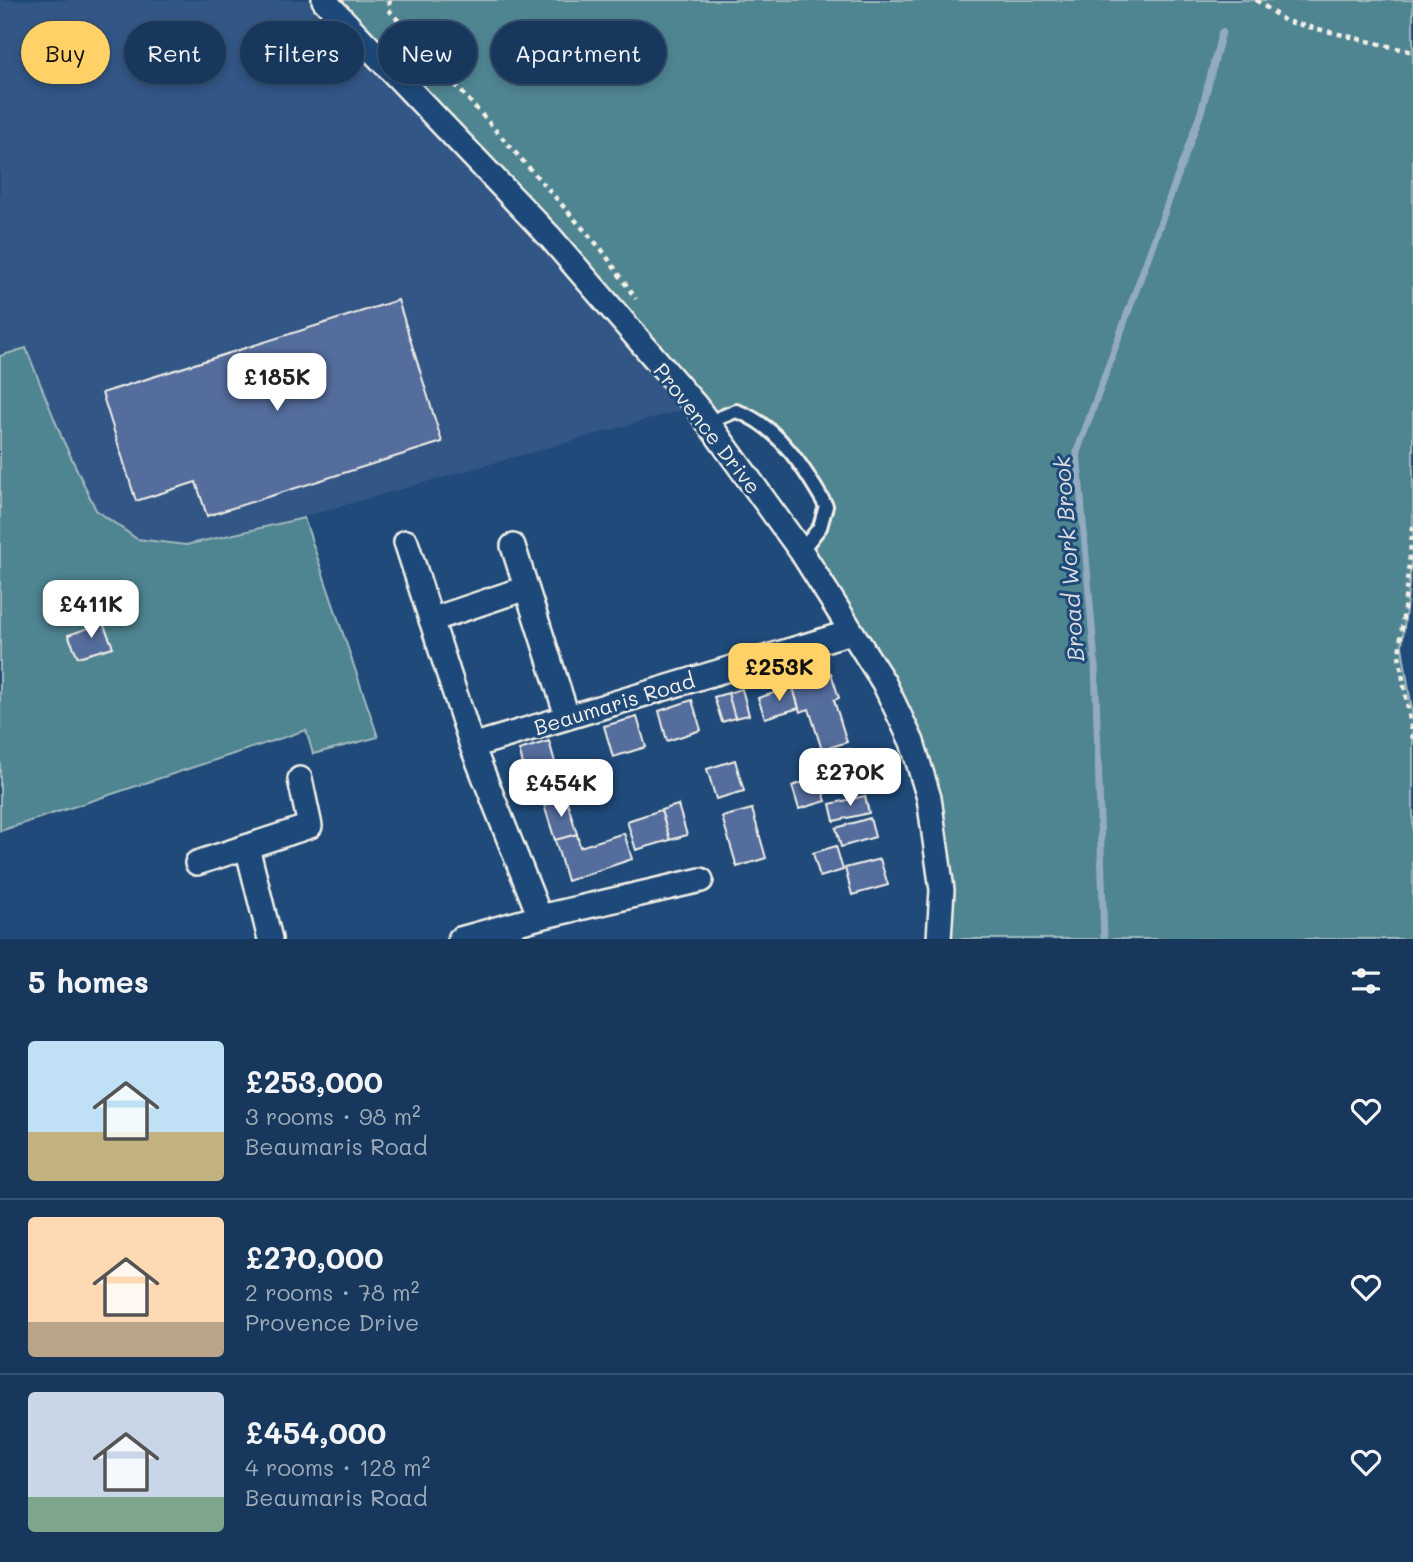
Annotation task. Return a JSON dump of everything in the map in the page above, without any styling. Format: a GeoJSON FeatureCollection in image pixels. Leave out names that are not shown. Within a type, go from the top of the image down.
{"type":"FeatureCollection","features":[{"type":"Feature","properties":{"kind":"street","name":"Provence Drive"},"geometry":{"type":"LineString","coordinates":[[324,0],[551,238],[707,423],[801,551],[884,683],[912,741],[929,798],[942,890],[939,939]]}},
{"type":"Feature","properties":{"kind":"street"},"geometry":{"type":"LineString","coordinates":[[406,542],[472,746],[540,917]]}},
{"type":"Feature","properties":{"kind":"street"},"geometry":{"type":"LineString","coordinates":[[513,546],[567,716]]}},
{"type":"Feature","properties":{"kind":"street"},"geometry":{"type":"LineString","coordinates":[[431,620],[526,588]]}},
{"type":"Feature","properties":{"kind":"street","name":"Beaumaris Road"},"geometry":{"type":"LineString","coordinates":[[472,746],[851,632]]}},
{"type":"Feature","properties":{"kind":"street"},"geometry":{"type":"LineString","coordinates":[[197,863],[310,827],[300,779]]}},
{"type":"Feature","properties":{"kind":"street"},"geometry":{"type":"LineString","coordinates":[[247,847],[270,939]]}},
{"type":"Feature","properties":{"kind":"street"},"geometry":{"type":"LineString","coordinates":[[460,939],[540,917],[701,880]]}},
{"type":"Feature","properties":{"kind":"lane"},"geometry":{"type":"LineString","coordinates":[[707,423],[736,411],[757,418],[787,448],[826,506],[820,527],[801,551]]}},
{"type":"Feature","properties":{"kind":"path"},"geometry":{"type":"LineString","coordinates":[[390,0],[388,9],[602,250]]}},
{"type":"Feature","properties":{"kind":"path"},"geometry":{"type":"LineString","coordinates":[[1256,0],[1285,21],[1413,52]]}},
{"type":"Feature","properties":{"kind":"path"},"geometry":{"type":"LineString","coordinates":[[1413,526],[1399,654],[1413,739]]}},
{"type":"Feature","properties":{"kind":"shaded area"},"geometry":{"type":"Polygon","coordinates":[[[0,0],[324,0],[343,21],[240,21],[240,84],[364,84],[364,44],[378,59],[378,84],[401,84],[696,406],[277,524],[185,545],[137,539],[96,510],[62,438],[26,349],[0,356],[0,0]]]}},
{"type":"Feature","properties":{"kind":"green space"},"geometry":{"type":"Polygon","coordinates":[[[325,0],[1413,0],[1413,545],[1402,646],[1413,717],[1413,939],[939,939],[912,742],[801,551],[826,507],[787,448],[736,411],[707,423],[401,84],[477,84],[477,21],[378,21],[378,59],[364,43],[364,21],[344,21],[325,0]]]}},
{"type":"Feature","properties":{"kind":"green space"},"geometry":{"type":"Polygon","coordinates":[[[26,348],[62,438],[96,510],[137,539],[186,545],[304,518],[378,737],[313,754],[306,730],[0,831],[0,356],[26,348]]]}},
{"type":"Feature","properties":{"kind":"building"},"geometry":{"type":"Polygon","coordinates":[[[398,300],[442,442],[207,516],[196,482],[136,501],[102,393],[398,300]]]}},
{"type":"Feature","properties":{"kind":"building"},"geometry":{"type":"Polygon","coordinates":[[[103,623],[113,647],[78,657],[68,635],[103,623]]]}},
{"type":"Feature","properties":{"kind":"building"},"geometry":{"type":"Polygon","coordinates":[[[831,673],[839,698],[834,700],[847,742],[822,750],[809,709],[800,712],[792,685],[831,673]]]}},
{"type":"Feature","properties":{"kind":"building"},"geometry":{"type":"Polygon","coordinates":[[[793,687],[799,708],[765,718],[758,698],[793,687]]]}},
{"type":"Feature","properties":{"kind":"building"},"geometry":{"type":"Polygon","coordinates":[[[742,689],[749,715],[735,718],[728,693],[742,689]]]}},
{"type":"Feature","properties":{"kind":"building"},"geometry":{"type":"Polygon","coordinates":[[[728,693],[735,718],[722,722],[714,697],[728,693]]]}},
{"type":"Feature","properties":{"kind":"building"},"geometry":{"type":"Polygon","coordinates":[[[692,700],[701,730],[667,741],[659,711],[692,700]]]}},
{"type":"Feature","properties":{"kind":"building"},"geometry":{"type":"Polygon","coordinates":[[[637,717],[646,747],[613,757],[604,726],[637,717]]]}},
{"type":"Feature","properties":{"kind":"building"},"geometry":{"type":"Polygon","coordinates":[[[549,741],[560,780],[530,789],[519,750],[549,741]]]}},
{"type":"Feature","properties":{"kind":"building"},"geometry":{"type":"Polygon","coordinates":[[[850,749],[855,770],[822,778],[817,757],[850,749]]]}},
{"type":"Feature","properties":{"kind":"building"},"geometry":{"type":"Polygon","coordinates":[[[735,760],[744,791],[716,799],[707,769],[735,760]]]}},
{"type":"Feature","properties":{"kind":"building"},"geometry":{"type":"Polygon","coordinates":[[[818,777],[826,801],[799,809],[792,786],[818,777]]]}},
{"type":"Feature","properties":{"kind":"building"},"geometry":{"type":"Polygon","coordinates":[[[865,796],[869,813],[834,821],[830,804],[865,796]]]}},
{"type":"Feature","properties":{"kind":"building"},"geometry":{"type":"Polygon","coordinates":[[[566,798],[577,834],[555,840],[544,805],[566,798]]]}},
{"type":"Feature","properties":{"kind":"building"},"geometry":{"type":"Polygon","coordinates":[[[678,805],[687,835],[670,840],[661,810],[678,805]]]}},
{"type":"Feature","properties":{"kind":"building"},"geometry":{"type":"Polygon","coordinates":[[[752,809],[766,858],[737,867],[722,817],[752,809]]]}},
{"type":"Feature","properties":{"kind":"building"},"geometry":{"type":"Polygon","coordinates":[[[661,810],[670,840],[636,850],[627,821],[661,810]]]}},
{"type":"Feature","properties":{"kind":"building"},"geometry":{"type":"Polygon","coordinates":[[[870,818],[875,837],[841,847],[836,828],[870,818]]]}},
{"type":"Feature","properties":{"kind":"building"},"geometry":{"type":"Polygon","coordinates":[[[624,833],[632,859],[567,881],[555,840],[577,834],[580,847],[624,833]]]}},
{"type":"Feature","properties":{"kind":"building"},"geometry":{"type":"Polygon","coordinates":[[[836,846],[843,870],[820,877],[813,853],[836,846]]]}},
{"type":"Feature","properties":{"kind":"building"},"geometry":{"type":"Polygon","coordinates":[[[880,859],[888,885],[852,895],[845,868],[880,859]]]}},
{"type":"Feature","properties":{"kind":"waterway","name":"Broad Work Brook"},"geometry":{"type":"LineString","coordinates":[[1104,939],[1095,662],[1077,452],[1201,112],[1222,32]]}}]}
